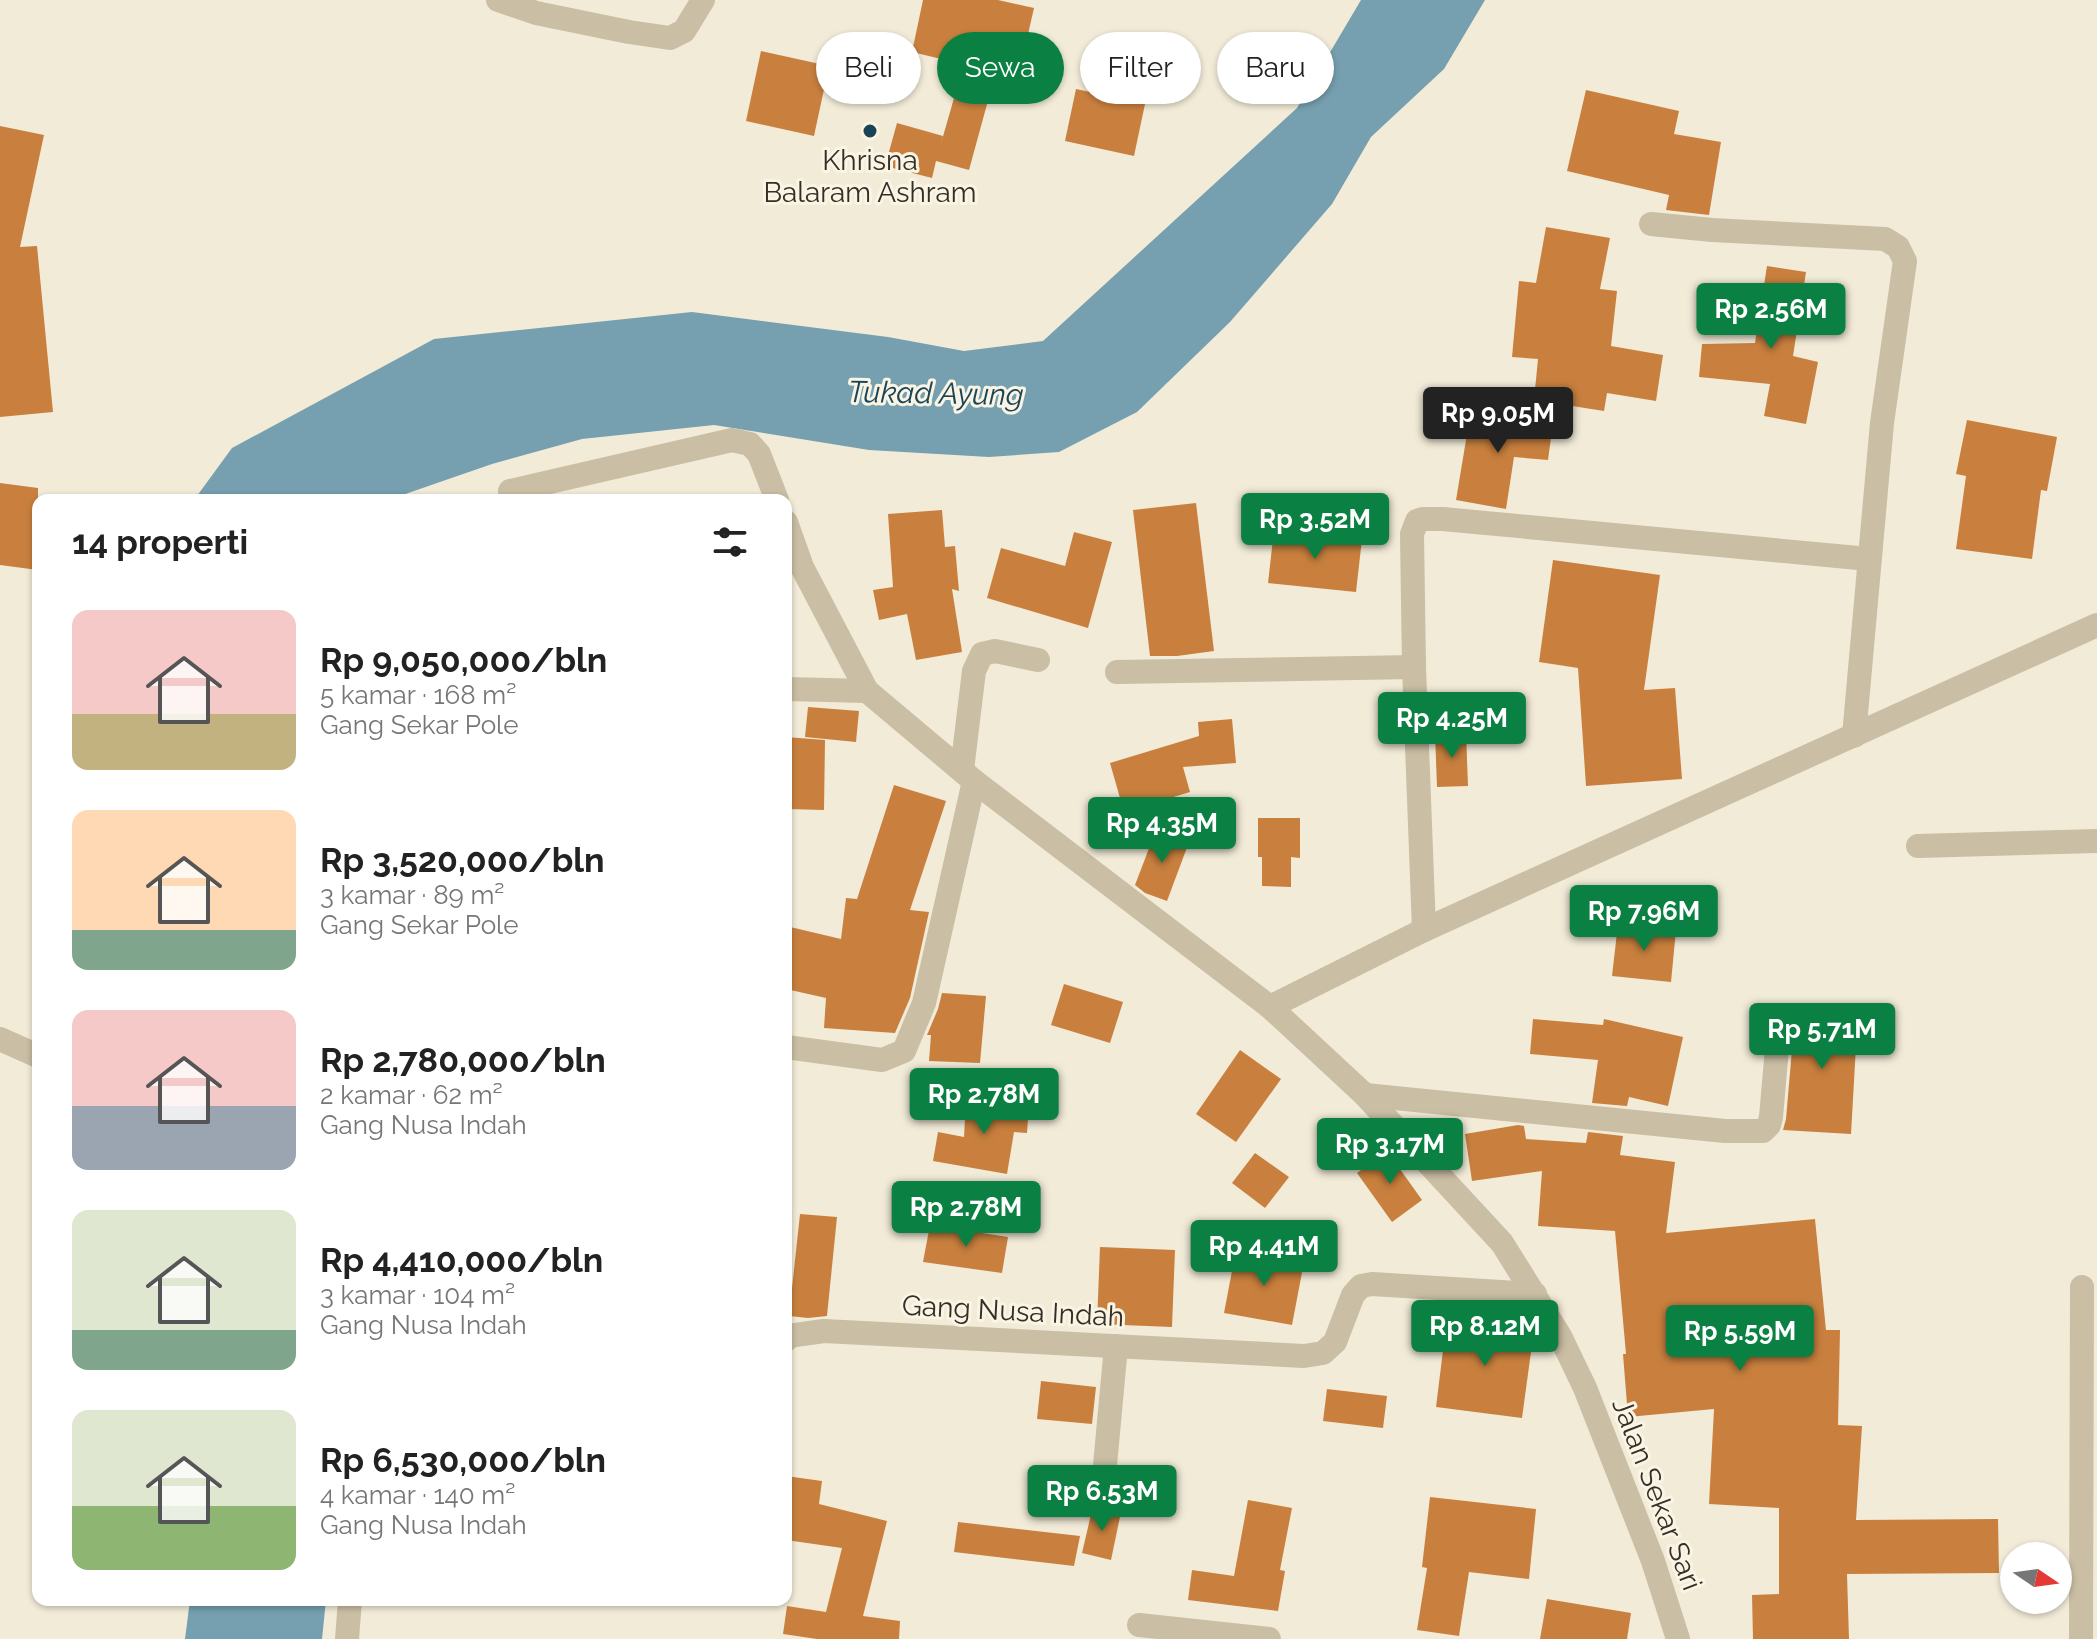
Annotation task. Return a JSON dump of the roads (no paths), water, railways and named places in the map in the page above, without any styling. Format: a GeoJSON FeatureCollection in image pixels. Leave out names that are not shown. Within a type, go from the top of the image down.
{"type":"FeatureCollection","features":[{"type":"Feature","properties":{"kind":"street"},"geometry":{"type":"LineString","coordinates":[[498,0],[536,13],[670,38],[684,31],[703,0]]}},
{"type":"Feature","properties":{"kind":"street"},"geometry":{"type":"LineString","coordinates":[[1651,224],[1885,239],[1898,247],[1905,261],[1882,423],[1854,736]]}},
{"type":"Feature","properties":{"kind":"street"},"geometry":{"type":"LineString","coordinates":[[510,491],[742,440],[759,454],[775,494]]}},
{"type":"Feature","properties":{"kind":"street"},"geometry":{"type":"LineString","coordinates":[[1424,930],[1414,667],[1412,547],[1413,528],[1417,521],[1443,519],[1869,559]]}},
{"type":"Feature","properties":{"kind":"street"},"geometry":{"type":"LineString","coordinates":[[794,569],[867,691]]}},
{"type":"Feature","properties":{"kind":"street"},"geometry":{"type":"LineString","coordinates":[[1270,1007],[1424,930],[2097,625]]}},
{"type":"Feature","properties":{"kind":"street"},"geometry":{"type":"LineString","coordinates":[[792,1048],[882,1060],[904,1051],[924,1003],[968,776],[974,671],[982,654],[995,651],[1038,660]]}},
{"type":"Feature","properties":{"kind":"street"},"geometry":{"type":"LineString","coordinates":[[1117,672],[1414,667]]}},
{"type":"Feature","properties":{"kind":"street"},"geometry":{"type":"LineString","coordinates":[[792,689],[867,691]]}},
{"type":"Feature","properties":{"kind":"street","name":"Jalan Sekar Sari"},"geometry":{"type":"LineString","coordinates":[[867,691],[968,776],[1270,1007],[1365,1095],[1502,1243],[1560,1336],[1585,1388],[1653,1561],[1678,1639]]}},
{"type":"Feature","properties":{"kind":"street"},"geometry":{"type":"LineString","coordinates":[[1918,846],[2097,841]]}},
{"type":"Feature","properties":{"kind":"street"},"geometry":{"type":"LineString","coordinates":[[1365,1095],[1725,1131],[1763,1131],[1771,1117],[1779,1025]]}},
{"type":"Feature","properties":{"kind":"street"},"geometry":{"type":"LineString","coordinates":[[0,1039],[32,1053]]}},
{"type":"Feature","properties":{"kind":"street","name":"Gang Nusa Indah"},"geometry":{"type":"LineString","coordinates":[[792,1335],[824,1331],[1304,1356],[1323,1353],[1335,1342],[1353,1295],[1361,1286],[1372,1284],[1535,1294]]}},
{"type":"Feature","properties":{"kind":"street"},"geometry":{"type":"LineString","coordinates":[[2081,1639],[2082,1287]]}},
{"type":"Feature","properties":{"kind":"street"},"geometry":{"type":"LineString","coordinates":[[1103,1487],[1116,1346]]}},
{"type":"Feature","properties":{"kind":"street"},"geometry":{"type":"LineString","coordinates":[[347,1639],[350,1606]]}},
{"type":"Feature","properties":{"kind":"street"},"geometry":{"type":"LineString","coordinates":[[1139,1625],[1269,1639]]}},
{"type":"Feature","properties":{"kind":"water","name":"Tukad Ayung"},"geometry":{"type":"Polygon","coordinates":[[[1361,0],[1485,0],[1444,69],[1371,137],[1332,204],[1230,322],[1137,412],[1059,452],[989,457],[869,450],[714,425],[582,439],[492,464],[405,494],[198,494],[232,448],[434,339],[692,312],[888,337],[964,351],[1043,341],[1299,104],[1334,104],[1334,46],[1361,0]]]}},
{"type":"Feature","properties":{"kind":"water"},"geometry":{"type":"Polygon","coordinates":[[[189,1606],[325,1606],[322,1639],[185,1639],[189,1606]]]}},
{"type":"Feature","properties":{"kind":"place","name":"Khrisna Balaram Ashram"},"geometry":{"type":"Point","coordinates":[870,131]}}]}
